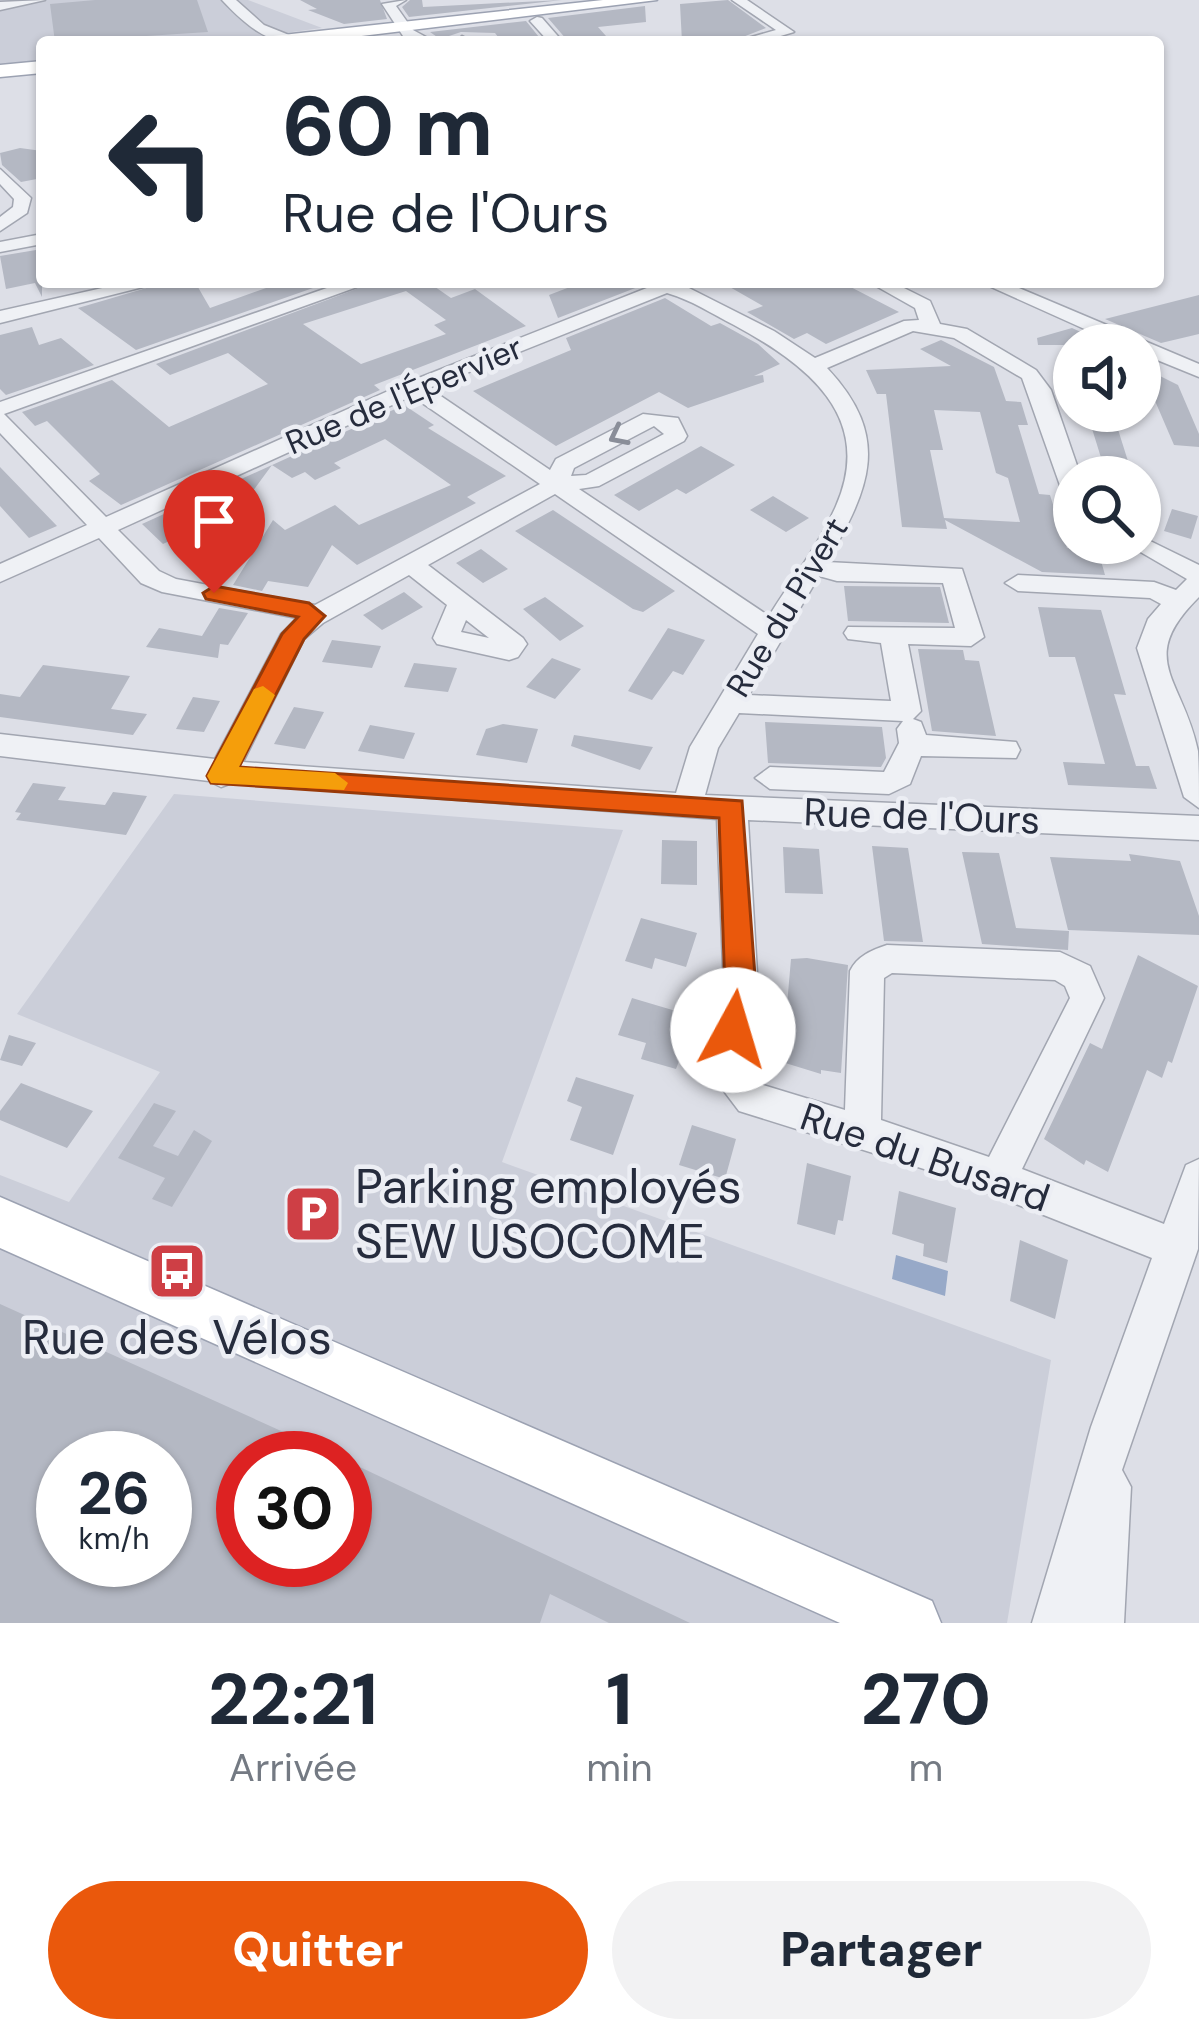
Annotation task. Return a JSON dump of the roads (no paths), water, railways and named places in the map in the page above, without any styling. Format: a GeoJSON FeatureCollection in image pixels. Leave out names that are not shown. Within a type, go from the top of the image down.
{"type":"FeatureCollection","features":[{"type":"Feature","properties":{"kind":"main road"},"geometry":{"type":"LineString","coordinates":[[318,36],[649,0]]}},
{"type":"Feature","properties":{"kind":"main road"},"geometry":{"type":"LineString","coordinates":[[0,71],[36,68]]}},
{"type":"Feature","properties":{"kind":"main road"},"geometry":{"type":"LineString","coordinates":[[0,1222],[910,1623]]}},
{"type":"Feature","properties":{"kind":"street"},"geometry":{"type":"LineString","coordinates":[[0,6],[39,0]]}},
{"type":"Feature","properties":{"kind":"street"},"geometry":{"type":"LineString","coordinates":[[228,0],[253,24],[284,36]]}},
{"type":"Feature","properties":{"kind":"street"},"geometry":{"type":"LineString","coordinates":[[400,0],[388,4],[404,26],[419,36]]}},
{"type":"Feature","properties":{"kind":"street"},"geometry":{"type":"LineString","coordinates":[[738,0],[788,34],[776,36]]}},
{"type":"Feature","properties":{"kind":"street"},"geometry":{"type":"LineString","coordinates":[[530,11],[551,36]]}},
{"type":"Feature","properties":{"kind":"street"},"geometry":{"type":"LineString","coordinates":[[0,174],[23,198],[21,209],[0,226]]}},
{"type":"Feature","properties":{"kind":"street"},"geometry":{"type":"LineString","coordinates":[[17,192],[36,187]]}},
{"type":"Feature","properties":{"kind":"street"},"geometry":{"type":"LineString","coordinates":[[0,247],[36,240]]}},
{"type":"Feature","properties":{"kind":"street"},"geometry":{"type":"LineString","coordinates":[[0,316],[127,288]]}},
{"type":"Feature","properties":{"kind":"street"},"geometry":{"type":"LineString","coordinates":[[0,409],[345,288]]}},
{"type":"Feature","properties":{"kind":"street","name":"Rue de l'Épervier"},"geometry":{"type":"LineString","coordinates":[[0,574],[412,387],[666,288]]}},
{"type":"Feature","properties":{"kind":"street","name":"Rue du Pivert"},"geometry":{"type":"LineString","coordinates":[[679,288],[816,365],[842,398],[857,431],[860,465],[849,504],[704,747],[687,805]]}},
{"type":"Feature","properties":{"kind":"street"},"geometry":{"type":"LineString","coordinates":[[889,288],[923,305],[931,325]]}},
{"type":"Feature","properties":{"kind":"street"},"geometry":{"type":"LineString","coordinates":[[1002,288],[1086,324]]}},
{"type":"Feature","properties":{"kind":"street"},"geometry":{"type":"LineString","coordinates":[[816,365],[895,329],[931,325],[960,333],[1029,374],[1040,390],[1062,456]]}},
{"type":"Feature","properties":{"kind":"street"},"geometry":{"type":"LineString","coordinates":[[1161,355],[1199,370]]}},
{"type":"Feature","properties":{"kind":"street"},"geometry":{"type":"LineString","coordinates":[[412,387],[772,631]]}},
{"type":"Feature","properties":{"kind":"street"},"geometry":{"type":"LineString","coordinates":[[221,776],[294,634],[314,616],[556,484],[591,482],[676,436],[670,423],[651,419],[564,464],[556,484]]}},
{"type":"Feature","properties":{"kind":"street"},"geometry":{"type":"LineString","coordinates":[[0,420],[99,529],[150,577],[171,586],[301,608],[314,616]]}},
{"type":"Feature","properties":{"kind":"street"},"geometry":{"type":"LineString","coordinates":[[1161,557],[1199,579],[1161,619],[1150,648],[1199,797]]}},
{"type":"Feature","properties":{"kind":"street"},"geometry":{"type":"LineString","coordinates":[[410,563],[461,601]]}},
{"type":"Feature","properties":{"kind":"street"},"geometry":{"type":"LineString","coordinates":[[811,566],[837,573],[953,575],[971,637],[857,633]]}},
{"type":"Feature","properties":{"kind":"street"},"geometry":{"type":"LineString","coordinates":[[1018,583],[1154,590],[1177,601]]}},
{"type":"Feature","properties":{"kind":"street"},"geometry":{"type":"LineString","coordinates":[[893,634],[914,745]]}},
{"type":"Feature","properties":{"kind":"street"},"geometry":{"type":"LineString","coordinates":[[731,701],[907,711]]}},
{"type":"Feature","properties":{"kind":"street","name":"Rue de l'Ours"},"geometry":{"type":"LineString","coordinates":[[0,745],[221,776],[733,808],[1199,829]]}},
{"type":"Feature","properties":{"kind":"street"},"geometry":{"type":"LineString","coordinates":[[914,745],[1006,750]]}},
{"type":"Feature","properties":{"kind":"street"},"geometry":{"type":"LineString","coordinates":[[770,778],[889,783],[900,776],[902,759],[914,745]]}},
{"type":"Feature","properties":{"kind":"street"},"geometry":{"type":"LineString","coordinates":[[821,780],[826,812]]}},
{"type":"Feature","properties":{"kind":"street","name":"Rue du Busard"},"geometry":{"type":"LineString","coordinates":[[733,808],[740,990],[726,1070],[752,1099],[998,1178],[1178,1249]]}},
{"type":"Feature","properties":{"kind":"street"},"geometry":{"type":"LineString","coordinates":[[862,1132],[867,971],[886,959],[1060,966],[1078,976],[1087,998],[998,1178]]}},
{"type":"Feature","properties":{"kind":"street"},"geometry":{"type":"LineString","coordinates":[[1056,1623],[1113,1427],[1199,1178]]}},
{"type":"Feature","properties":{"kind":"street"},"geometry":{"type":"LineString","coordinates":[[1100,1623],[1113,1427]]}},
{"type":"Feature","properties":{"kind":"water"},"geometry":{"type":"Polygon","coordinates":[[[896,1255],[948,1271],[945,1296],[892,1279],[896,1255]]]}},
{"type":"Feature","properties":{"kind":"place","name":"Parking employés SEW USOCOME"},"geometry":{"type":"Point","coordinates":[313,1214]}},
{"type":"Feature","properties":{"kind":"place","name":"Rue des Vélos"},"geometry":{"type":"Point","coordinates":[177,1271]}}]}
